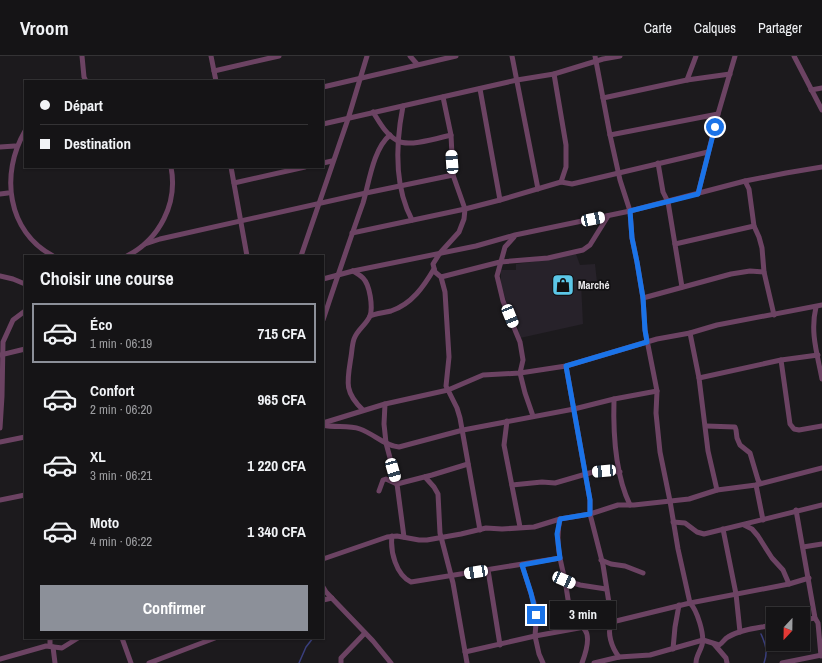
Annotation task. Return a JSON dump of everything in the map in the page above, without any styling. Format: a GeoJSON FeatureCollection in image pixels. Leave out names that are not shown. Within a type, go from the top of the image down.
{"type":"FeatureCollection","features":[{"type":"Feature","properties":{"kind":"street"},"geometry":{"type":"LineString","coordinates":[[82,56],[84,80]]}},
{"type":"Feature","properties":{"kind":"street"},"geometry":{"type":"LineString","coordinates":[[211,56],[216,80]]}},
{"type":"Feature","properties":{"kind":"street"},"geometry":{"type":"LineString","coordinates":[[214,71],[254,59],[279,56]]}},
{"type":"Feature","properties":{"kind":"street"},"geometry":{"type":"LineString","coordinates":[[410,56],[417,64]]}},
{"type":"Feature","properties":{"kind":"street"},"geometry":{"type":"LineString","coordinates":[[324,87],[456,56]]}},
{"type":"Feature","properties":{"kind":"street"},"geometry":{"type":"LineString","coordinates":[[512,56],[538,189]]}},
{"type":"Feature","properties":{"kind":"street"},"geometry":{"type":"LineString","coordinates":[[595,56],[610,135],[630,211],[632,238],[643,298],[645,330],[657,391],[656,413],[660,452],[678,549],[690,603],[697,614],[703,640],[696,658],[696,663]]}},
{"type":"Feature","properties":{"kind":"street"},"geometry":{"type":"LineString","coordinates":[[324,124],[517,80],[554,74],[620,56]]}},
{"type":"Feature","properties":{"kind":"street"},"geometry":{"type":"LineString","coordinates":[[687,80],[696,56]]}},
{"type":"Feature","properties":{"kind":"street"},"geometry":{"type":"LineString","coordinates":[[698,194],[718,114],[735,56]]}},
{"type":"Feature","properties":{"kind":"street"},"geometry":{"type":"LineString","coordinates":[[794,56],[822,110]]}},
{"type":"Feature","properties":{"kind":"street"},"geometry":{"type":"LineString","coordinates":[[301,255],[332,161],[348,119],[366,57]]}},
{"type":"Feature","properties":{"kind":"street"},"geometry":{"type":"LineString","coordinates":[[554,74],[566,145],[566,167],[560,182]]}},
{"type":"Feature","properties":{"kind":"street"},"geometry":{"type":"LineString","coordinates":[[603,98],[687,80],[730,74]]}},
{"type":"Feature","properties":{"kind":"street"},"geometry":{"type":"LineString","coordinates":[[811,90],[822,88]]}},
{"type":"Feature","properties":{"kind":"street"},"geometry":{"type":"LineString","coordinates":[[480,89],[500,200]]}},
{"type":"Feature","properties":{"kind":"street"},"geometry":{"type":"LineString","coordinates":[[443,97],[451,135],[453,175],[465,209],[464,219],[459,232],[440,253],[433,264],[434,269],[441,277],[445,292],[449,366],[446,386],[457,408],[463,430],[480,530]]}},
{"type":"Feature","properties":{"kind":"street"},"geometry":{"type":"LineString","coordinates":[[403,106],[399,126],[398,163],[406,209],[412,220]]}},
{"type":"Feature","properties":{"kind":"street"},"geometry":{"type":"LineString","coordinates":[[373,112],[383,128],[399,142],[423,142],[451,135]]}},
{"type":"Feature","properties":{"kind":"street"},"geometry":{"type":"LineString","coordinates":[[610,135],[718,114]]}},
{"type":"Feature","properties":{"kind":"street"},"geometry":{"type":"LineString","coordinates":[[24,132],[15,146],[8,169],[8,193],[15,216],[23,230],[34,243],[52,255]]}},
{"type":"Feature","properties":{"kind":"street"},"geometry":{"type":"LineString","coordinates":[[324,317],[377,155],[382,144],[390,135]]}},
{"type":"Feature","properties":{"kind":"street"},"geometry":{"type":"LineString","coordinates":[[0,147],[15,146]]}},
{"type":"Feature","properties":{"kind":"street"},"geometry":{"type":"LineString","coordinates":[[352,233],[465,209],[560,182],[572,184],[708,152]]}},
{"type":"Feature","properties":{"kind":"street"},"geometry":{"type":"LineString","coordinates":[[324,163],[332,161]]}},
{"type":"Feature","properties":{"kind":"street"},"geometry":{"type":"LineString","coordinates":[[658,163],[663,192],[668,202],[682,287]]}},
{"type":"Feature","properties":{"kind":"street"},"geometry":{"type":"LineString","coordinates":[[324,279],[353,271],[476,246],[515,235],[630,211],[745,181],[786,172],[822,167]]}},
{"type":"Feature","properties":{"kind":"street"},"geometry":{"type":"LineString","coordinates":[[145,244],[156,232],[168,211],[173,187],[171,168]]}},
{"type":"Feature","properties":{"kind":"street"},"geometry":{"type":"LineString","coordinates":[[231,168],[246,255]]}},
{"type":"Feature","properties":{"kind":"street"},"geometry":{"type":"LineString","coordinates":[[234,183],[301,168]]}},
{"type":"Feature","properties":{"kind":"street"},"geometry":{"type":"LineString","coordinates":[[128,255],[145,244],[160,238],[318,204],[366,192],[453,175]]}},
{"type":"Feature","properties":{"kind":"street"},"geometry":{"type":"LineString","coordinates":[[745,181],[749,190],[754,226],[762,248],[764,272],[774,315]]}},
{"type":"Feature","properties":{"kind":"street"},"geometry":{"type":"LineString","coordinates":[[0,194],[8,193]]}},
{"type":"Feature","properties":{"kind":"street"},"geometry":{"type":"LineString","coordinates":[[441,277],[500,262],[548,258],[583,250],[590,245],[608,216]]}},
{"type":"Feature","properties":{"kind":"street"},"geometry":{"type":"LineString","coordinates":[[675,244],[754,226]]}},
{"type":"Feature","properties":{"kind":"street"},"geometry":{"type":"LineString","coordinates":[[515,235],[505,247],[497,276],[498,286],[522,349],[522,367],[520,373],[533,416]]}},
{"type":"Feature","properties":{"kind":"street"},"geometry":{"type":"LineString","coordinates":[[363,410],[353,401],[349,391],[348,380],[353,340],[357,332],[370,316],[393,310],[409,302],[428,279],[434,269]]}},
{"type":"Feature","properties":{"kind":"street"},"geometry":{"type":"LineString","coordinates":[[353,271],[363,278],[368,287],[370,316]]}},
{"type":"Feature","properties":{"kind":"street"},"geometry":{"type":"LineString","coordinates":[[643,298],[731,274],[750,271],[764,272]]}},
{"type":"Feature","properties":{"kind":"street"},"geometry":{"type":"LineString","coordinates":[[0,276],[24,284]]}},
{"type":"Feature","properties":{"kind":"street"},"geometry":{"type":"LineString","coordinates":[[324,424],[385,404],[448,390],[483,375],[520,373],[566,366],[657,339],[690,333],[717,325],[819,306]]}},
{"type":"Feature","properties":{"kind":"street"},"geometry":{"type":"LineString","coordinates":[[819,306],[813,319],[813,334],[822,379]]}},
{"type":"Feature","properties":{"kind":"street"},"geometry":{"type":"LineString","coordinates":[[0,428],[1,355],[3,342],[13,320],[24,312]]}},
{"type":"Feature","properties":{"kind":"street"},"geometry":{"type":"LineString","coordinates":[[690,333],[699,378],[708,451],[717,490]]}},
{"type":"Feature","properties":{"kind":"street"},"geometry":{"type":"LineString","coordinates":[[1,355],[24,349]]}},
{"type":"Feature","properties":{"kind":"street"},"geometry":{"type":"LineString","coordinates":[[699,378],[781,360],[818,355]]}},
{"type":"Feature","properties":{"kind":"street"},"geometry":{"type":"LineString","coordinates":[[781,360],[790,424],[794,429],[798,430],[822,426]]}},
{"type":"Feature","properties":{"kind":"street"},"geometry":{"type":"LineString","coordinates":[[566,366],[586,474],[590,500],[590,514],[601,560],[612,622],[609,629],[610,635],[618,657]]}},
{"type":"Feature","properties":{"kind":"street"},"geometry":{"type":"LineString","coordinates":[[324,424],[360,429],[394,447],[404,446],[463,430],[574,409],[614,399],[657,391]]}},
{"type":"Feature","properties":{"kind":"street"},"geometry":{"type":"LineString","coordinates":[[614,399],[614,432],[620,472],[626,497],[630,505]]}},
{"type":"Feature","properties":{"kind":"street"},"geometry":{"type":"LineString","coordinates":[[385,404],[384,424],[386,444],[397,484],[404,536]]}},
{"type":"Feature","properties":{"kind":"street"},"geometry":{"type":"LineString","coordinates":[[507,421],[504,445],[520,527]]}},
{"type":"Feature","properties":{"kind":"street"},"geometry":{"type":"LineString","coordinates":[[706,426],[734,428],[736,430],[740,445],[750,453],[758,480],[763,520]]}},
{"type":"Feature","properties":{"kind":"street"},"geometry":{"type":"LineString","coordinates":[[0,442],[24,437]]}},
{"type":"Feature","properties":{"kind":"street"},"geometry":{"type":"LineString","coordinates":[[379,491],[383,480],[386,479],[397,484],[468,464]]}},
{"type":"Feature","properties":{"kind":"street"},"geometry":{"type":"LineString","coordinates":[[324,559],[392,536],[404,536],[419,540],[441,538],[486,528],[502,529],[534,527],[560,519],[590,514],[618,505],[689,499],[717,490],[758,484],[822,468]]}},
{"type":"Feature","properties":{"kind":"street"},"geometry":{"type":"LineString","coordinates":[[512,485],[542,482],[555,483],[586,474],[604,471],[620,472]]}},
{"type":"Feature","properties":{"kind":"street"},"geometry":{"type":"LineString","coordinates":[[425,477],[438,494],[441,538],[451,576],[467,663]]}},
{"type":"Feature","properties":{"kind":"street"},"geometry":{"type":"LineString","coordinates":[[0,500],[24,495]]}},
{"type":"Feature","properties":{"kind":"street"},"geometry":{"type":"LineString","coordinates":[[673,522],[685,524],[697,532],[704,534],[744,525],[796,510],[822,505]]}},
{"type":"Feature","properties":{"kind":"street"},"geometry":{"type":"LineString","coordinates":[[782,663],[821,656],[818,623],[815,618],[796,510]]}},
{"type":"Feature","properties":{"kind":"street"},"geometry":{"type":"LineString","coordinates":[[560,519],[557,534],[564,580],[573,619],[585,630],[587,639],[582,663]]}},
{"type":"Feature","properties":{"kind":"street"},"geometry":{"type":"LineString","coordinates":[[744,525],[752,529],[758,536],[772,558],[783,570],[789,584]]}},
{"type":"Feature","properties":{"kind":"street"},"geometry":{"type":"LineString","coordinates":[[723,530],[736,594],[740,632]]}},
{"type":"Feature","properties":{"kind":"street"},"geometry":{"type":"LineString","coordinates":[[392,536],[394,557],[400,573],[411,582],[560,558]]}},
{"type":"Feature","properties":{"kind":"street"},"geometry":{"type":"LineString","coordinates":[[803,547],[822,544]]}},
{"type":"Feature","properties":{"kind":"street"},"geometry":{"type":"LineString","coordinates":[[601,560],[611,564],[625,566],[643,573]]}},
{"type":"Feature","properties":{"kind":"street"},"geometry":{"type":"LineString","coordinates":[[522,565],[535,609],[535,636],[538,654],[543,663]]}},
{"type":"Feature","properties":{"kind":"street"},"geometry":{"type":"LineString","coordinates":[[488,570],[500,645]]}},
{"type":"Feature","properties":{"kind":"street"},"geometry":{"type":"LineString","coordinates":[[465,652],[535,636],[612,622],[690,603],[789,584],[809,578]]}},
{"type":"Feature","properties":{"kind":"street"},"geometry":{"type":"LineString","coordinates":[[564,580],[580,586],[606,589]]}},
{"type":"Feature","properties":{"kind":"street"},"geometry":{"type":"LineString","coordinates":[[324,588],[391,663]]}},
{"type":"Feature","properties":{"kind":"street"},"geometry":{"type":"LineString","coordinates":[[324,600],[332,598]]}},
{"type":"Feature","properties":{"kind":"street"},"geometry":{"type":"LineString","coordinates":[[673,649],[679,606]]}},
{"type":"Feature","properties":{"kind":"street"},"geometry":{"type":"LineString","coordinates":[[810,619],[815,618]]}},
{"type":"Feature","properties":{"kind":"street"},"geometry":{"type":"LineString","coordinates":[[594,663],[618,657],[645,656],[703,640],[714,644],[721,644],[728,637],[740,632],[766,627]]}},
{"type":"Feature","properties":{"kind":"street"},"geometry":{"type":"LineString","coordinates":[[341,663],[341,658],[365,633]]}},
{"type":"Feature","properties":{"kind":"street"},"geometry":{"type":"LineString","coordinates":[[50,639],[55,663]]}},
{"type":"Feature","properties":{"kind":"street"},"geometry":{"type":"LineString","coordinates":[[0,659],[32,649],[52,646],[62,648],[76,639]]}},
{"type":"Feature","properties":{"kind":"street"},"geometry":{"type":"LineString","coordinates":[[122,639],[131,663]]}},
{"type":"Feature","properties":{"kind":"street"},"geometry":{"type":"LineString","coordinates":[[149,663],[212,639]]}},
{"type":"Feature","properties":{"kind":"street"},"geometry":{"type":"LineString","coordinates":[[714,644],[726,658],[727,663]]}},
{"type":"Feature","properties":{"kind":"shaded area"},"geometry":{"type":"Polygon","coordinates":[[[576,254],[580,265],[595,264],[597,282],[581,283],[583,324],[520,338],[517,324],[507,304],[501,285],[501,270],[516,270],[516,264],[576,254]]]}},
{"type":"Feature","properties":{"kind":"waterway"},"geometry":{"type":"LineString","coordinates":[[761,634],[766,648],[764,663]]}},
{"type":"Feature","properties":{"kind":"waterway"},"geometry":{"type":"LineString","coordinates":[[299,663],[306,647],[312,639]]}},
{"type":"Feature","properties":{"kind":"place","name":"Marché"},"geometry":{"type":"Point","coordinates":[563,285]}},
{"type":"Feature","properties":{"kind":"route"},"geometry":{"type":"LineString","coordinates":[[536,615],[534,603],[522,565],[560,558],[557,534],[560,519],[590,514],[590,500],[566,366],[647,342],[641,281],[632,238],[630,211],[698,194],[715,127]]}}]}
